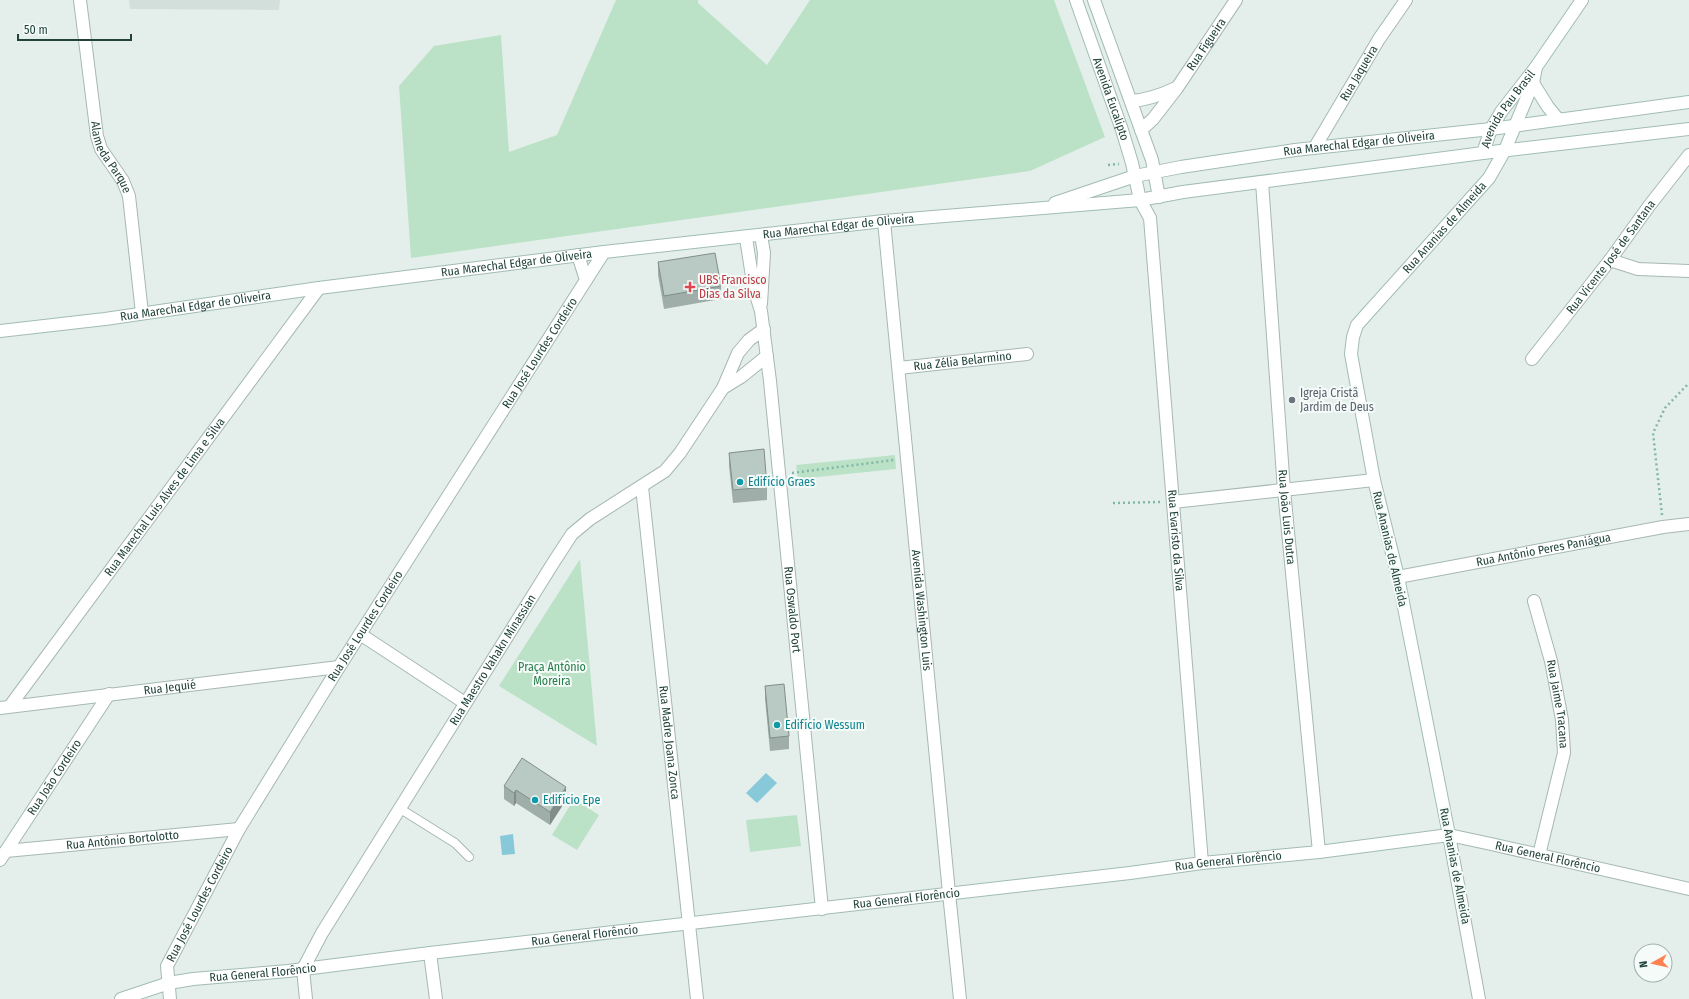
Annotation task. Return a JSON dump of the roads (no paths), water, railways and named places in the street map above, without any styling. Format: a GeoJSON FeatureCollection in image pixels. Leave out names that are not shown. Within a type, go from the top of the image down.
{"type":"FeatureCollection","features":[{"type":"Feature","properties":{"kind":"street","name":"Alameda Parque"},"geometry":{"type":"LineString","coordinates":[[80,0],[94,124],[101,149],[123,181],[129,196],[142,314]]}},
{"type":"Feature","properties":{"kind":"street","name":"Avenida Eucalipto"},"geometry":{"type":"LineString","coordinates":[[1076,0],[1122,130],[1140,200]]}},
{"type":"Feature","properties":{"kind":"street","name":"Avenida Eucalipto"},"geometry":{"type":"LineString","coordinates":[[1094,0],[1131,101],[1155,173],[1158,197]]}},
{"type":"Feature","properties":{"kind":"street","name":"Rua Figueira"},"geometry":{"type":"LineString","coordinates":[[1140,130],[1154,119],[1177,88],[1236,0]]}},
{"type":"Feature","properties":{"kind":"street","name":"Rua Jaqueira"},"geometry":{"type":"LineString","coordinates":[[1315,148],[1380,39],[1406,0]]}},
{"type":"Feature","properties":{"kind":"street","name":"Avenida Pau Brasil"},"geometry":{"type":"LineString","coordinates":[[1483,153],[1492,129],[1501,112],[1536,66],[1582,0]]}},
{"type":"Feature","properties":{"kind":"street","name":"Avenida Pau Brasil"},"geometry":{"type":"LineString","coordinates":[[1505,150],[1533,83],[1536,66]]}},
{"type":"Feature","properties":{"kind":"street"},"geometry":{"type":"LineString","coordinates":[[1533,83],[1548,107],[1558,119]]}},
{"type":"Feature","properties":{"kind":"street"},"geometry":{"type":"LineString","coordinates":[[1131,101],[1158,96],[1177,88]]}},
{"type":"Feature","properties":{"kind":"street","name":"Rua Marechal Edgar de Oliveira"},"geometry":{"type":"LineString","coordinates":[[1035,209],[1135,176],[1181,167],[1315,148],[1492,129],[1689,102]]}},
{"type":"Feature","properties":{"kind":"street","name":"Rua Marechal Edgar de Oliveira"},"geometry":{"type":"LineString","coordinates":[[0,331],[142,314],[319,288],[578,255],[746,238],[884,221],[1140,200],[1262,182],[1505,150],[1689,129]]}},
{"type":"Feature","properties":{"kind":"street","name":"Rua Ananias de Almeida"},"geometry":{"type":"LineString","coordinates":[[1479,999],[1449,836],[1398,577],[1374,480],[1351,354],[1353,337],[1357,325],[1489,178],[1505,150]]}},
{"type":"Feature","properties":{"kind":"street","name":"Rua Vicente José de Santana"},"geometry":{"type":"LineString","coordinates":[[1532,359],[1610,260],[1649,206],[1689,155]]}},
{"type":"Feature","properties":{"kind":"street","name":"Rua João Luis Dutra"},"geometry":{"type":"LineString","coordinates":[[1262,182],[1284,490],[1319,852]]}},
{"type":"Feature","properties":{"kind":"street","name":"Rua Evaristo da Silva"},"geometry":{"type":"LineString","coordinates":[[1150,218],[1158,197]]}},
{"type":"Feature","properties":{"kind":"street","name":"Rua Evaristo da Silva"},"geometry":{"type":"LineString","coordinates":[[1140,200],[1150,218],[1202,863]]}},
{"type":"Feature","properties":{"kind":"street","name":"Avenida Washington Luis"},"geometry":{"type":"LineString","coordinates":[[884,221],[948,893],[960,999]]}},
{"type":"Feature","properties":{"kind":"street","name":"Rua Oswaldo Port"},"geometry":{"type":"LineString","coordinates":[[761,235],[764,259],[761,311]]}},
{"type":"Feature","properties":{"kind":"street","name":"Rua Oswaldo Port"},"geometry":{"type":"LineString","coordinates":[[746,238],[754,289],[761,311],[764,329],[780,474],[822,909]]}},
{"type":"Feature","properties":{"kind":"street","name":"Rua José Lourdes Cordeiro"},"geometry":{"type":"LineString","coordinates":[[170,999],[167,966],[239,829],[339,667],[604,252]]}},
{"type":"Feature","properties":{"kind":"street"},"geometry":{"type":"LineString","coordinates":[[578,255],[586,280]]}},
{"type":"Feature","properties":{"kind":"street"},"geometry":{"type":"LineString","coordinates":[[1610,260],[1638,269],[1689,271]]}},
{"type":"Feature","properties":{"kind":"street","name":"Rua Marechal Luis Alves de Lima e Silva"},"geometry":{"type":"LineString","coordinates":[[5,707],[319,288]]}},
{"type":"Feature","properties":{"kind":"street","name":"Rua Maestro Vahakn Minassian"},"geometry":{"type":"LineString","coordinates":[[303,969],[322,933],[399,808],[572,534],[590,519],[665,471],[680,453],[723,388],[738,353],[749,340],[764,329]]}},
{"type":"Feature","properties":{"kind":"street","name":"Rua Zélia Belarmino"},"geometry":{"type":"LineString","coordinates":[[899,368],[1027,354]]}},
{"type":"Feature","properties":{"kind":"street","name":"Rua Maestro Vahakn Minassian"},"geometry":{"type":"LineString","coordinates":[[723,388],[767,356]]}},
{"type":"Feature","properties":{"kind":"street"},"geometry":{"type":"LineString","coordinates":[[1173,502],[1374,480]]}},
{"type":"Feature","properties":{"kind":"street","name":"Rua Madre Joana Zonca"},"geometry":{"type":"LineString","coordinates":[[642,486],[697,999]]}},
{"type":"Feature","properties":{"kind":"street","name":"Rua Antônio Peres Paniágua"},"geometry":{"type":"LineString","coordinates":[[1398,577],[1663,527],[1689,524]]}},
{"type":"Feature","properties":{"kind":"street","name":"Rua Jaime Tracana"},"geometry":{"type":"LineString","coordinates":[[1534,601],[1551,661],[1562,720],[1564,753],[1539,855]]}},
{"type":"Feature","properties":{"kind":"street"},"geometry":{"type":"LineString","coordinates":[[360,634],[465,703]]}},
{"type":"Feature","properties":{"kind":"street","name":"Rua Jequié"},"geometry":{"type":"LineString","coordinates":[[5,707],[339,667]]}},
{"type":"Feature","properties":{"kind":"street","name":"Rua João Cordeiro"},"geometry":{"type":"LineString","coordinates":[[3,856],[109,694]]}},
{"type":"Feature","properties":{"kind":"street","name":"Rua Antônio Bortolotto"},"geometry":{"type":"LineString","coordinates":[[3,856],[239,829]]}},
{"type":"Feature","properties":{"kind":"street","name":"Rua General Florêncio"},"geometry":{"type":"LineString","coordinates":[[122,999],[169,983],[303,969],[430,952],[822,909],[948,893],[1130,873],[1202,863],[1319,852],[1449,836],[1689,889]]}},
{"type":"Feature","properties":{"kind":"street"},"geometry":{"type":"LineString","coordinates":[[430,952],[436,999]]}},
{"type":"Feature","properties":{"kind":"street"},"geometry":{"type":"LineString","coordinates":[[303,969],[306,999]]}},
{"type":"Feature","properties":{"kind":"lane"},"geometry":{"type":"LineString","coordinates":[[399,808],[455,843],[469,857]]}},
{"type":"Feature","properties":{"kind":"water"},"geometry":{"type":"Polygon","coordinates":[[[766,773],[777,783],[757,803],[746,793],[766,773]]]}},
{"type":"Feature","properties":{"kind":"water"},"geometry":{"type":"Polygon","coordinates":[[[513,834],[515,854],[502,855],[500,836],[513,834]]]}},
{"type":"Feature","properties":{"kind":"place","name":"UBS Francisco Dias da Silva"},"geometry":{"type":"Point","coordinates":[690,287]}},
{"type":"Feature","properties":{"kind":"place","name":"Igreja Cristã Jardim de Deus"},"geometry":{"type":"Point","coordinates":[1292,400]}},
{"type":"Feature","properties":{"kind":"place","name":"Edifício Graes"},"geometry":{"type":"Point","coordinates":[740,482]}},
{"type":"Feature","properties":{"kind":"place","name":"Edifício Wessum"},"geometry":{"type":"Point","coordinates":[777,725]}},
{"type":"Feature","properties":{"kind":"place","name":"Edifício Epe"},"geometry":{"type":"Point","coordinates":[535,800]}},
{"type":"Feature","properties":{"kind":"park label","name":"Praça Antônio Moreira"},"geometry":{"type":"Point","coordinates":[552,674]}}]}
